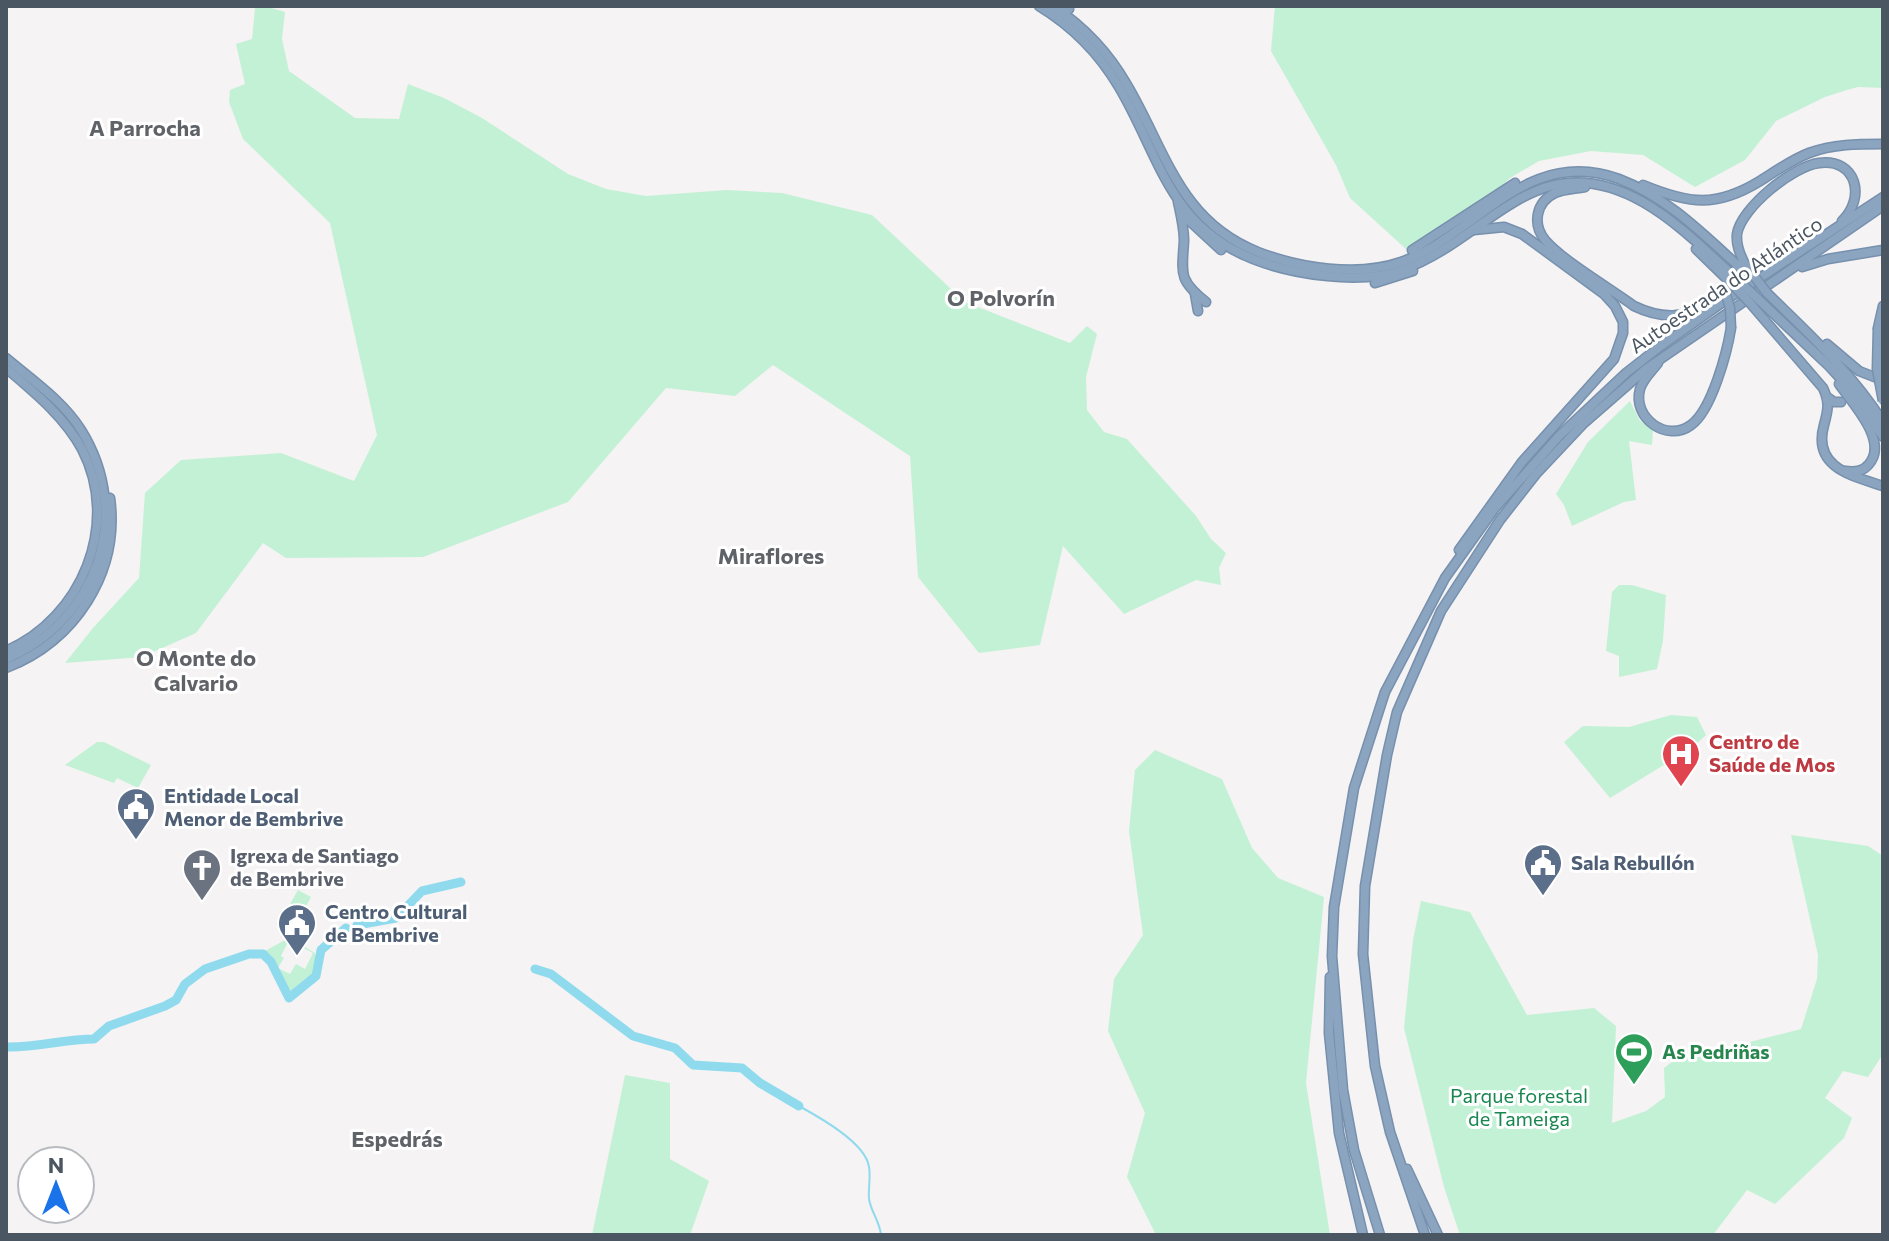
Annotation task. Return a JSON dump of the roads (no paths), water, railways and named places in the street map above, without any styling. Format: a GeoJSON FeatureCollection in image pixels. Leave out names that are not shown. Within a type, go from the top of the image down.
{"type":"FeatureCollection","features":[{"type":"Feature","properties":{"kind":"highway"},"geometry":{"type":"LineString","coordinates":[[1039,6],[1076,33],[1109,70],[1178,201],[1184,239],[1182,276],[1194,294],[1198,311]]}},
{"type":"Feature","properties":{"kind":"highway"},"geometry":{"type":"LineString","coordinates":[[1053,6],[1088,34],[1109,58],[1132,94],[1176,182],[1194,207],[1227,236],[1268,256],[1339,268],[1365,269],[1391,265],[1418,254],[1498,200],[1539,178]]}},
{"type":"Feature","properties":{"kind":"highway"},"geometry":{"type":"LineString","coordinates":[[1412,250],[1502,190],[1527,179],[1569,172],[1589,173],[1638,183],[1679,198],[1715,200],[1738,194],[1789,162],[1812,152],[1835,146],[1883,144]]}},
{"type":"Feature","properties":{"kind":"highway"},"geometry":{"type":"LineString","coordinates":[[1745,268],[1737,240],[1744,217],[1780,183],[1814,164],[1838,165],[1851,176],[1856,188],[1853,209],[1830,233]]}},
{"type":"Feature","properties":{"kind":"highway"},"geometry":{"type":"LineString","coordinates":[[1618,179],[1646,191],[1678,212],[1745,268],[1833,357],[1883,422]]}},
{"type":"Feature","properties":{"kind":"highway"},"geometry":{"type":"LineString","coordinates":[[1178,201],[1214,236],[1234,249],[1281,267],[1367,277],[1404,269],[1436,254],[1530,192],[1571,183],[1617,191],[1642,201],[1687,234],[1731,283],[1731,328],[1727,349],[1707,403],[1691,425],[1678,431],[1655,427],[1644,417],[1639,403],[1640,388],[1662,358]]}},
{"type":"Feature","properties":{"kind":"highway"},"geometry":{"type":"LineString","coordinates":[[1592,185],[1560,191],[1542,203],[1538,211],[1538,224],[1548,243],[1634,306],[1656,315],[1687,315],[1723,302]]}},
{"type":"Feature","properties":{"kind":"highway","name":"Autoestrada do Atlántico"},"geometry":{"type":"LineString","coordinates":[[1380,1235],[1354,1150],[1343,1090],[1332,956],[1334,907],[1354,788],[1385,692],[1445,578],[1495,508],[1559,436],[1626,373],[1723,302],[1883,197]]}},
{"type":"Feature","properties":{"kind":"highway","name":"Autoestrada do Atlántico"},"geometry":{"type":"LineString","coordinates":[[1425,1235],[1390,1132],[1375,1066],[1363,954],[1365,886],[1387,755],[1397,712],[1441,611],[1500,520],[1536,474],[1584,423],[1646,369],[1883,206]]}},
{"type":"Feature","properties":{"kind":"highway"},"geometry":{"type":"LineString","coordinates":[[1181,214],[1221,250]]}},
{"type":"Feature","properties":{"kind":"highway"},"geometry":{"type":"LineString","coordinates":[[1445,578],[1465,538],[1512,475],[1614,359],[1623,333],[1623,322],[1604,294],[1522,234],[1504,227],[1469,230]]}},
{"type":"Feature","properties":{"kind":"highway"},"geometry":{"type":"LineString","coordinates":[[1687,234],[1709,263],[1829,366],[1861,401],[1883,437]]}},
{"type":"Feature","properties":{"kind":"highway"},"geometry":{"type":"LineString","coordinates":[[1786,273],[1828,259],[1883,250]]}},
{"type":"Feature","properties":{"kind":"highway"},"geometry":{"type":"LineString","coordinates":[[1375,283],[1416,270],[1429,263],[1436,254]]}},
{"type":"Feature","properties":{"kind":"highway"},"geometry":{"type":"LineString","coordinates":[[1194,294],[1206,302]]}},
{"type":"Feature","properties":{"kind":"highway"},"geometry":{"type":"LineString","coordinates":[[1754,301],[1827,397],[1834,402],[1842,401],[1826,420]]}},
{"type":"Feature","properties":{"kind":"highway"},"geometry":{"type":"LineString","coordinates":[[1883,306],[1878,328],[1877,369],[1883,402]]}},
{"type":"Feature","properties":{"kind":"highway"},"geometry":{"type":"LineString","coordinates":[[1798,323],[1859,371],[1883,380]]}},
{"type":"Feature","properties":{"kind":"highway"},"geometry":{"type":"LineString","coordinates":[[6,355],[68,413],[81,430],[109,495],[112,527],[106,564],[88,602],[57,639],[6,668]]}},
{"type":"Feature","properties":{"kind":"highway"},"geometry":{"type":"LineString","coordinates":[[1829,366],[1871,432],[1875,450],[1871,462],[1864,469],[1848,472],[1837,468]]}},
{"type":"Feature","properties":{"kind":"highway"},"geometry":{"type":"LineString","coordinates":[[6,368],[41,398],[73,434],[83,452],[97,505],[92,549],[86,570],[70,600],[47,626],[6,651]]}},
{"type":"Feature","properties":{"kind":"highway"},"geometry":{"type":"LineString","coordinates":[[1869,393],[1883,390]]}},
{"type":"Feature","properties":{"kind":"highway"},"geometry":{"type":"LineString","coordinates":[[1827,397],[1829,405],[1822,433],[1828,458],[1847,475],[1883,486]]}},
{"type":"Feature","properties":{"kind":"highway"},"geometry":{"type":"LineString","coordinates":[[6,659],[39,643],[52,632],[77,605],[95,574],[105,505],[97,463]]}},
{"type":"Feature","properties":{"kind":"highway"},"geometry":{"type":"LineString","coordinates":[[1332,956],[1328,992],[1329,1033],[1339,1133],[1363,1235]]}},
{"type":"Feature","properties":{"kind":"highway","name":"Autoestrada do Atlántico"},"geometry":{"type":"LineString","coordinates":[[1390,1132],[1438,1235]]}},
{"type":"Feature","properties":{"kind":"waterway"},"geometry":{"type":"LineString","coordinates":[[357,925],[396,918],[422,891],[461,882]]}},
{"type":"Feature","properties":{"kind":"waterway"},"geometry":{"type":"LineString","coordinates":[[6,1047],[94,1039],[109,1026],[176,1000],[185,984],[205,969],[249,954],[263,954],[271,962],[289,998],[316,976],[321,950],[346,928]]}},
{"type":"Feature","properties":{"kind":"waterway"},"geometry":{"type":"LineString","coordinates":[[535,969],[551,974],[633,1036],[675,1048],[693,1065],[742,1068],[760,1083],[799,1106]]}},
{"type":"Feature","properties":{"kind":"waterway"},"geometry":{"type":"LineString","coordinates":[[799,1106],[851,1140],[866,1158],[870,1171],[869,1199],[881,1235]]}},
{"type":"Feature","properties":{"kind":"place","name":"Centro de Saúde de Mos"},"geometry":{"type":"Point","coordinates":[1681,788]}},
{"type":"Feature","properties":{"kind":"place","name":"Entidade Local Menor de Bembrive"},"geometry":{"type":"Point","coordinates":[136,841]}},
{"type":"Feature","properties":{"kind":"place","name":"Sala Rebullón"},"geometry":{"type":"Point","coordinates":[1543,897]}},
{"type":"Feature","properties":{"kind":"place","name":"Igrexa de Santiago de Bembrive"},"geometry":{"type":"Point","coordinates":[202,902]}},
{"type":"Feature","properties":{"kind":"place","name":"Centro Cultural de Bembrive"},"geometry":{"type":"Point","coordinates":[297,957]}},
{"type":"Feature","properties":{"kind":"place","name":"As Pedriñas"},"geometry":{"type":"Point","coordinates":[1634,1086]}},
{"type":"Feature","properties":{"kind":"district","name":"A Parrocha"},"geometry":{"type":"Point","coordinates":[145,128]}},
{"type":"Feature","properties":{"kind":"district","name":"O Polvorín"},"geometry":{"type":"Point","coordinates":[1001,298]}},
{"type":"Feature","properties":{"kind":"district","name":"Miraflores"},"geometry":{"type":"Point","coordinates":[771,556]}},
{"type":"Feature","properties":{"kind":"district","name":"O Monte do Calvario"},"geometry":{"type":"Point","coordinates":[196,670]}},
{"type":"Feature","properties":{"kind":"district","name":"Espedrás"},"geometry":{"type":"Point","coordinates":[397,1139]}},
{"type":"Feature","properties":{"kind":"park label","name":"Parque forestal de Tameiga"},"geometry":{"type":"Point","coordinates":[1519,1108]}}]}
